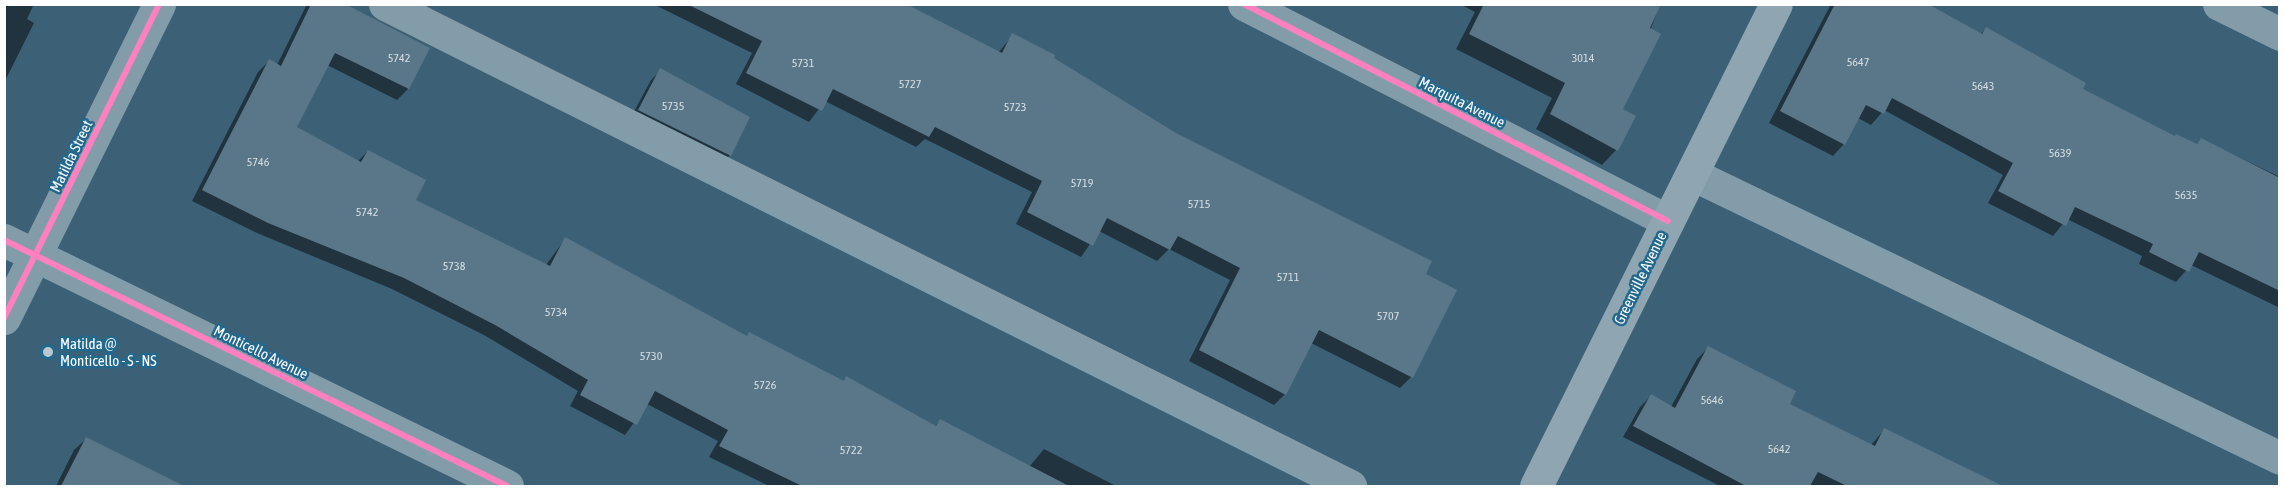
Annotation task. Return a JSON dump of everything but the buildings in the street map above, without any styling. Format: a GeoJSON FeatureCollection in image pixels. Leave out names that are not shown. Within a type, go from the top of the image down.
{"type":"FeatureCollection","features":[{"type":"Feature","properties":{"kind":"main road","name":"Greenville Avenue"},"geometry":{"type":"LineString","coordinates":[[1536,486],[1776,4]]}},
{"type":"Feature","properties":{"kind":"street","name":"Matilda Street"},"geometry":{"type":"LineString","coordinates":[[4,318],[159,4]]}},
{"type":"Feature","properties":{"kind":"street"},"geometry":{"type":"LineString","coordinates":[[385,4],[1350,486]]}},
{"type":"Feature","properties":{"kind":"street","name":"Marquita Avenue"},"geometry":{"type":"LineString","coordinates":[[1244,4],[1668,220]]}},
{"type":"Feature","properties":{"kind":"street"},"geometry":{"type":"LineString","coordinates":[[2219,4],[2280,34]]}},
{"type":"Feature","properties":{"kind":"street"},"geometry":{"type":"LineString","coordinates":[[1692,174],[2280,458]]}},
{"type":"Feature","properties":{"kind":"street","name":"Monticello Avenue"},"geometry":{"type":"LineString","coordinates":[[4,240],[507,486]]}},
{"type":"Feature","properties":{"kind":"cycle path"},"geometry":{"type":"LineString","coordinates":[[4,318],[159,4]]}},
{"type":"Feature","properties":{"kind":"cycle path"},"geometry":{"type":"LineString","coordinates":[[1244,4],[1668,221]]}},
{"type":"Feature","properties":{"kind":"cycle path"},"geometry":{"type":"LineString","coordinates":[[4,240],[507,486]]}},
{"type":"Feature","properties":{"kind":"place","name":"Matilda @ Monticello - S - NS"},"geometry":{"type":"Point","coordinates":[48,352]}}]}
